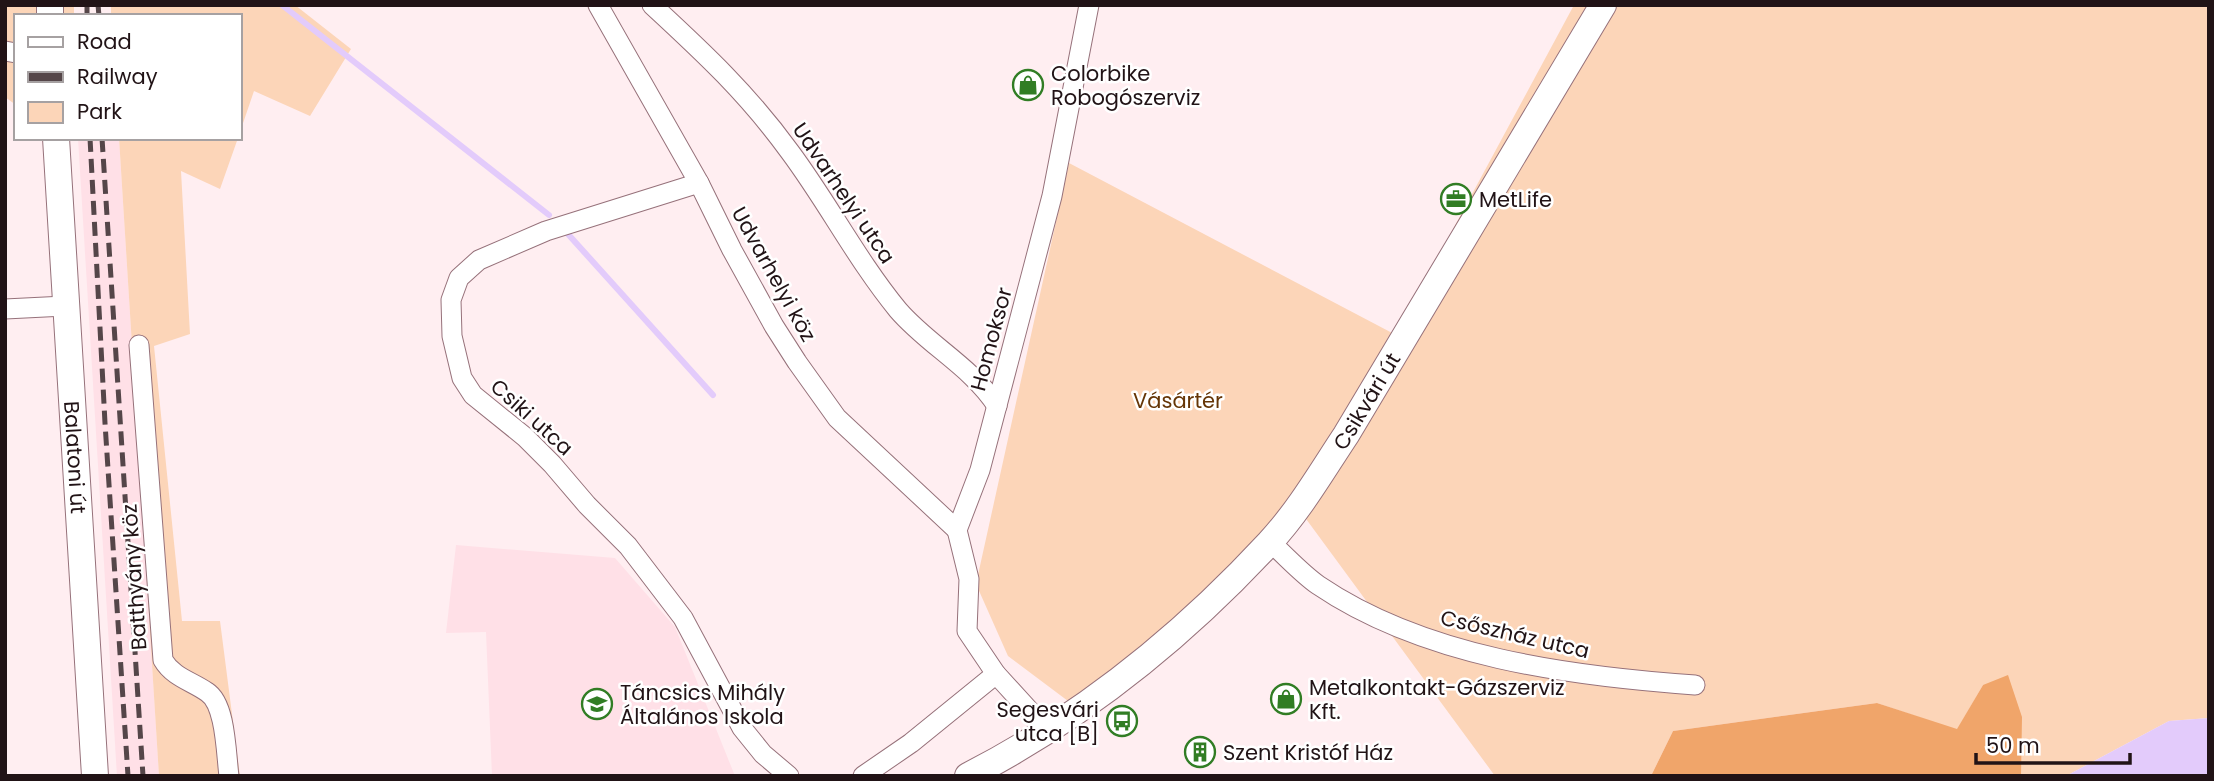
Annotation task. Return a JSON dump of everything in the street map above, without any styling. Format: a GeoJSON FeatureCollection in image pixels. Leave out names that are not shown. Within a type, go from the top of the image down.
{"type":"FeatureCollection","features":[{"type":"Feature","properties":{"kind":"street","name":"Udvarhelyi köz"},"geometry":{"type":"LineString","coordinates":[[598,5],[699,183],[774,326],[837,418],[957,530]]}},
{"type":"Feature","properties":{"kind":"street","name":"Udvarhelyi utca"},"geometry":{"type":"LineString","coordinates":[[652,5],[730,77],[762,115],[792,154],[871,274],[900,312],[972,377],[997,406]]}},
{"type":"Feature","properties":{"kind":"street","name":"Homoksor"},"geometry":{"type":"LineString","coordinates":[[957,530],[980,470],[1052,196],[1089,5]]}},
{"type":"Feature","properties":{"kind":"street","name":"Csikvári út"},"geometry":{"type":"LineString","coordinates":[[968,776],[1048,731],[1125,678],[1160,650],[1270,542],[1346,435],[1603,5]]}},
{"type":"Feature","properties":{"kind":"street","name":"Balatoni út"},"geometry":{"type":"LineString","coordinates":[[56,140],[95,776]]}},
{"type":"Feature","properties":{"kind":"street","name":"Csiki utca"},"geometry":{"type":"LineString","coordinates":[[699,183],[546,231],[478,260],[459,278],[451,300],[452,336],[462,378],[473,395],[543,455],[587,505],[628,545],[683,618],[741,728],[763,754],[789,776]]}},
{"type":"Feature","properties":{"kind":"street"},"geometry":{"type":"LineString","coordinates":[[5,309],[65,306]]}},
{"type":"Feature","properties":{"kind":"street","name":"Batthyány köz"},"geometry":{"type":"LineString","coordinates":[[139,345],[163,660],[170,671],[210,694],[219,705],[229,776]]}},
{"type":"Feature","properties":{"kind":"street"},"geometry":{"type":"LineString","coordinates":[[957,530],[969,579],[967,631],[996,674],[1048,731]]}},
{"type":"Feature","properties":{"kind":"street","name":"Csőszház utca"},"geometry":{"type":"LineString","coordinates":[[1270,542],[1316,584],[1360,609],[1419,635],[1481,654],[1561,670],[1624,680],[1695,685]]}},
{"type":"Feature","properties":{"kind":"street"},"geometry":{"type":"LineString","coordinates":[[863,776],[922,734],[996,674]]}},
{"type":"Feature","properties":{"kind":"shaded area"},"geometry":{"type":"Polygon","coordinates":[[[78,140],[119,140],[159,776],[117,776],[78,140]]]}},
{"type":"Feature","properties":{"kind":"shaded area","name":"Táncsics Mihály Általános Iskola"},"geometry":{"type":"Polygon","coordinates":[[[456,545],[615,558],[675,627],[735,776],[492,776],[486,632],[446,633],[456,545]]]}},
{"type":"Feature","properties":{"kind":"shaded area"},"geometry":{"type":"Polygon","coordinates":[[[2008,675],[2022,717],[2021,776],[1651,776],[1673,731],[1877,703],[1957,729],[1983,685],[2008,675]]]}},
{"type":"Feature","properties":{"kind":"shaded area"},"geometry":{"type":"Polygon","coordinates":[[[2209,718],[2209,776],[2066,776],[2169,721],[2209,718]]]}},
{"type":"Feature","properties":{"kind":"green space"},"geometry":{"type":"Polygon","coordinates":[[[5,5],[74,5],[74,14],[14,14],[14,104],[5,97],[5,5]]]}},
{"type":"Feature","properties":{"kind":"green space"},"geometry":{"type":"Polygon","coordinates":[[[111,5],[295,5],[351,49],[310,116],[254,91],[242,126],[242,14],[111,14],[111,5]]]}},
{"type":"Feature","properties":{"kind":"green space","name":"Vásártér"},"geometry":{"type":"Polygon","coordinates":[[[1574,5],[2209,5],[2209,718],[2169,721],[2066,776],[2021,776],[2020,756],[1983,685],[1957,730],[1877,703],[1673,731],[1651,776],[1495,776],[1298,508],[1084,713],[1008,656],[976,584],[1069,163],[1396,335],[1574,5]]]}},
{"type":"Feature","properties":{"kind":"green space"},"geometry":{"type":"Polygon","coordinates":[[[119,140],[237,140],[220,189],[181,171],[190,334],[154,346],[182,621],[220,621],[240,776],[159,776],[119,140]]]}},
{"type":"Feature","properties":{"kind":"waterway"},"geometry":{"type":"LineString","coordinates":[[282,5],[549,215]]}},
{"type":"Feature","properties":{"kind":"waterway"},"geometry":{"type":"LineString","coordinates":[[567,233],[713,395]]}},
{"type":"Feature","properties":{"kind":"railway"},"geometry":{"type":"LineString","coordinates":[[87,5],[87,14]]}},
{"type":"Feature","properties":{"kind":"railway"},"geometry":{"type":"LineString","coordinates":[[98,5],[99,14]]}},
{"type":"Feature","properties":{"kind":"railway"},"geometry":{"type":"LineString","coordinates":[[90,140],[128,776]]}},
{"type":"Feature","properties":{"kind":"railway"},"geometry":{"type":"LineString","coordinates":[[102,140],[143,776]]}},
{"type":"Feature","properties":{"kind":"place","name":"Colorbike Robogószerviz"},"geometry":{"type":"Point","coordinates":[1028,85]}},
{"type":"Feature","properties":{"kind":"place","name":"MetLife"},"geometry":{"type":"Point","coordinates":[1456,199]}},
{"type":"Feature","properties":{"kind":"place","name":"Metalkontakt-Gázszerviz Kft."},"geometry":{"type":"Point","coordinates":[1286,699]}},
{"type":"Feature","properties":{"kind":"place","name":"Táncsics Mihály Általános Iskola"},"geometry":{"type":"Point","coordinates":[597,704]}},
{"type":"Feature","properties":{"kind":"place","name":"Segesvári utca [B]"},"geometry":{"type":"Point","coordinates":[1122,721]}},
{"type":"Feature","properties":{"kind":"place","name":"Szent Kristóf Ház"},"geometry":{"type":"Point","coordinates":[1200,752]}}]}
